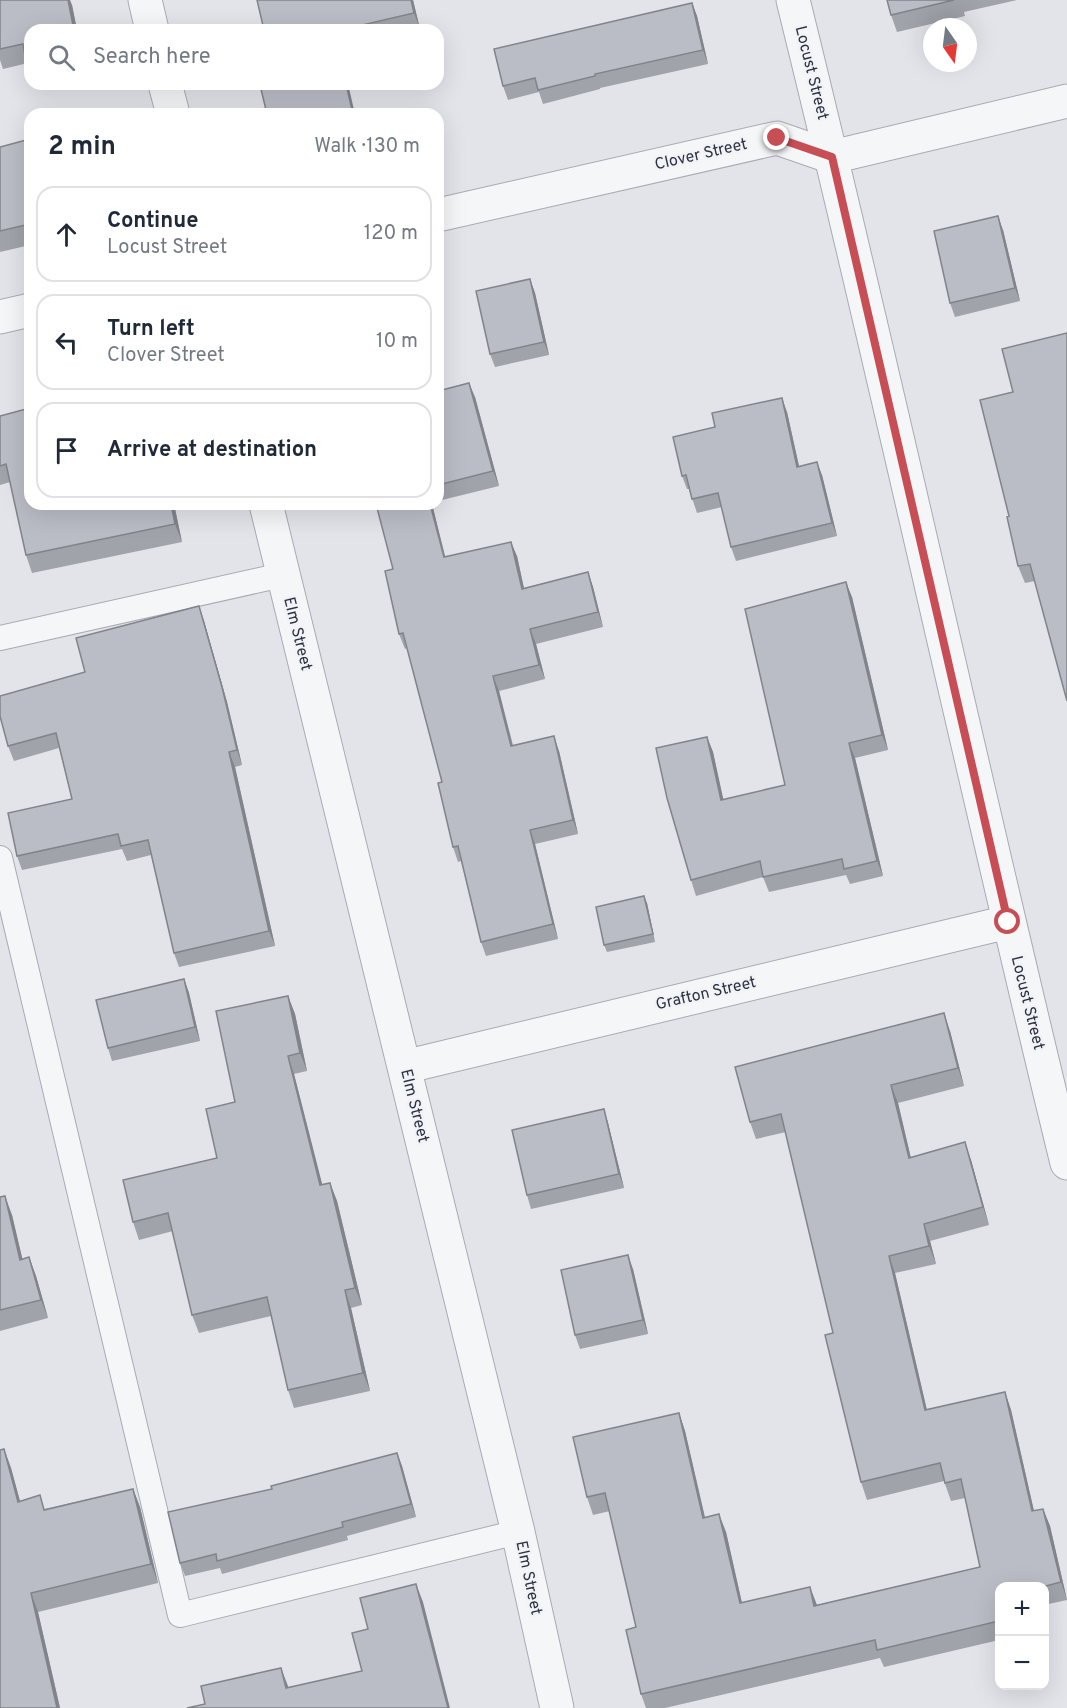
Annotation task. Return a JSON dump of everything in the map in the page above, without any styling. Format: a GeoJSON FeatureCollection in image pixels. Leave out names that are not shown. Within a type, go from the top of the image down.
{"type":"FeatureCollection","features":[{"type":"Feature","properties":{"kind":"street"},"geometry":{"type":"LineString","coordinates":[[145,0],[151,24]]}},
{"type":"Feature","properties":{"kind":"street","name":"Locust Street"},"geometry":{"type":"LineString","coordinates":[[793,0],[832,157],[1008,922],[1067,1163]]}},
{"type":"Feature","properties":{"kind":"street"},"geometry":{"type":"LineString","coordinates":[[166,90],[171,108]]}},
{"type":"Feature","properties":{"kind":"street"},"geometry":{"type":"LineString","coordinates":[[832,157],[1067,101]]}},
{"type":"Feature","properties":{"kind":"street","name":"Clover Street"},"geometry":{"type":"LineString","coordinates":[[444,214],[777,138],[832,157]]}},
{"type":"Feature","properties":{"kind":"street"},"geometry":{"type":"LineString","coordinates":[[0,317],[24,311]]}},
{"type":"Feature","properties":{"kind":"street","name":"Elm Street"},"geometry":{"type":"LineString","coordinates":[[267,510],[518,1532],[557,1708]]}},
{"type":"Feature","properties":{"kind":"street","name":"Grafton Street"},"geometry":{"type":"LineString","coordinates":[[404,1067],[1008,922]]}},
{"type":"Feature","properties":{"kind":"lane"},"geometry":{"type":"LineString","coordinates":[[0,638],[282,574]]}},
{"type":"Feature","properties":{"kind":"lane"},"geometry":{"type":"LineString","coordinates":[[0,858],[180,1615],[518,1532]]}},
{"type":"Feature","properties":{"kind":"building"},"geometry":{"type":"Polygon","coordinates":[[[0,0],[68,0],[73,24],[24,24],[24,50],[23,44],[0,49],[0,0]]]}},
{"type":"Feature","properties":{"kind":"building"},"geometry":{"type":"Polygon","coordinates":[[[257,0],[411,0],[414,13],[367,24],[263,24],[257,0]]]}},
{"type":"Feature","properties":{"kind":"building"},"geometry":{"type":"Polygon","coordinates":[[[887,0],[954,0],[891,15],[887,0]]]}},
{"type":"Feature","properties":{"kind":"building"},"geometry":{"type":"Polygon","coordinates":[[[692,3],[703,50],[595,74],[595,76],[538,90],[535,78],[503,86],[494,49],[692,3]]]}},
{"type":"Feature","properties":{"kind":"building"},"geometry":{"type":"Polygon","coordinates":[[[261,90],[347,90],[352,108],[266,108],[261,90]]]}},
{"type":"Feature","properties":{"kind":"building"},"geometry":{"type":"Polygon","coordinates":[[[24,141],[24,225],[0,231],[0,147],[24,141]]]}},
{"type":"Feature","properties":{"kind":"building"},"geometry":{"type":"Polygon","coordinates":[[[998,216],[1015,288],[950,303],[934,231],[998,216]]]}},
{"type":"Feature","properties":{"kind":"building"},"geometry":{"type":"Polygon","coordinates":[[[530,279],[544,342],[490,354],[476,291],[530,279]]]}},
{"type":"Feature","properties":{"kind":"building"},"geometry":{"type":"Polygon","coordinates":[[[1067,333],[1067,701],[1030,564],[1018,566],[1007,517],[1009,516],[980,400],[1013,392],[1002,349],[1067,333]]]}},
{"type":"Feature","properties":{"kind":"building"},"geometry":{"type":"Polygon","coordinates":[[[469,383],[493,471],[444,483],[444,389],[469,383]]]}},
{"type":"Feature","properties":{"kind":"building"},"geometry":{"type":"Polygon","coordinates":[[[782,398],[797,467],[817,462],[832,523],[731,547],[718,493],[692,499],[686,475],[682,476],[673,437],[715,427],[712,413],[782,398]]]}},
{"type":"Feature","properties":{"kind":"building"},"geometry":{"type":"Polygon","coordinates":[[[24,410],[24,510],[172,510],[175,524],[26,555],[6,464],[0,466],[0,416],[24,410]]]}},
{"type":"Feature","properties":{"kind":"building"},"geometry":{"type":"Polygon","coordinates":[[[378,510],[432,510],[444,557],[511,542],[522,589],[588,572],[598,612],[530,629],[539,665],[493,676],[511,746],[554,736],[573,820],[530,830],[553,924],[481,942],[458,846],[453,847],[438,783],[442,782],[403,633],[399,634],[385,571],[393,569],[378,510]]]}},
{"type":"Feature","properties":{"kind":"building"},"geometry":{"type":"Polygon","coordinates":[[[846,582],[882,735],[849,743],[877,861],[844,869],[842,859],[763,877],[760,861],[691,880],[667,798],[656,748],[707,737],[721,800],[785,785],[745,609],[846,582]]]}},
{"type":"Feature","properties":{"kind":"building"},"geometry":{"type":"Polygon","coordinates":[[[199,606],[237,750],[229,752],[269,931],[174,953],[148,840],[121,846],[118,834],[17,856],[8,813],[72,799],[56,733],[8,746],[0,716],[0,696],[85,672],[76,638],[199,606]]]}},
{"type":"Feature","properties":{"kind":"building"},"geometry":{"type":"Polygon","coordinates":[[[644,896],[653,934],[604,945],[596,907],[644,896]]]}},
{"type":"Feature","properties":{"kind":"building"},"geometry":{"type":"Polygon","coordinates":[[[184,979],[195,1027],[108,1048],[96,1000],[184,979]]]}},
{"type":"Feature","properties":{"kind":"building"},"geometry":{"type":"Polygon","coordinates":[[[288,996],[300,1053],[288,1056],[320,1185],[330,1183],[355,1288],[345,1290],[363,1373],[288,1390],[267,1297],[192,1315],[168,1213],[133,1222],[123,1180],[217,1158],[206,1109],[235,1102],[216,1011],[288,996]]]}},
{"type":"Feature","properties":{"kind":"building"},"geometry":{"type":"Polygon","coordinates":[[[944,1013],[958,1068],[891,1085],[909,1158],[965,1142],[983,1207],[924,1224],[929,1246],[889,1256],[925,1410],[1005,1392],[1032,1511],[1043,1509],[1061,1582],[1049,1585],[1049,1582],[995,1582],[995,1622],[877,1650],[875,1640],[641,1694],[626,1630],[636,1627],[605,1493],[587,1497],[573,1437],[679,1413],[703,1518],[719,1514],[740,1603],[810,1587],[814,1606],[980,1567],[961,1479],[945,1483],[940,1463],[861,1482],[825,1335],[833,1333],[781,1114],[750,1122],[735,1067],[944,1013]]]}},
{"type":"Feature","properties":{"kind":"building"},"geometry":{"type":"Polygon","coordinates":[[[604,1109],[619,1174],[527,1195],[512,1130],[604,1109]]]}},
{"type":"Feature","properties":{"kind":"building"},"geometry":{"type":"Polygon","coordinates":[[[5,1196],[20,1260],[29,1257],[41,1300],[0,1310],[0,1197],[5,1196]]]}},
{"type":"Feature","properties":{"kind":"building"},"geometry":{"type":"Polygon","coordinates":[[[628,1255],[643,1320],[575,1335],[561,1270],[628,1255]]]}},
{"type":"Feature","properties":{"kind":"building"},"geometry":{"type":"Polygon","coordinates":[[[4,1449],[18,1502],[40,1495],[44,1510],[133,1489],[151,1564],[31,1593],[57,1708],[0,1708],[0,1450],[4,1449]]]}},
{"type":"Feature","properties":{"kind":"building"},"geometry":{"type":"Polygon","coordinates":[[[397,1453],[411,1504],[342,1522],[343,1527],[217,1561],[216,1554],[180,1563],[168,1512],[272,1489],[271,1486],[397,1453]]]}},
{"type":"Feature","properties":{"kind":"building"},"geometry":{"type":"Polygon","coordinates":[[[416,1584],[448,1708],[187,1708],[205,1704],[201,1686],[281,1668],[286,1688],[362,1671],[352,1633],[368,1629],[360,1598],[416,1584]]]}},
{"type":"Feature","properties":{"kind":"route"},"geometry":{"type":"LineString","coordinates":[[777,138],[832,157],[1008,922]]}}]}
